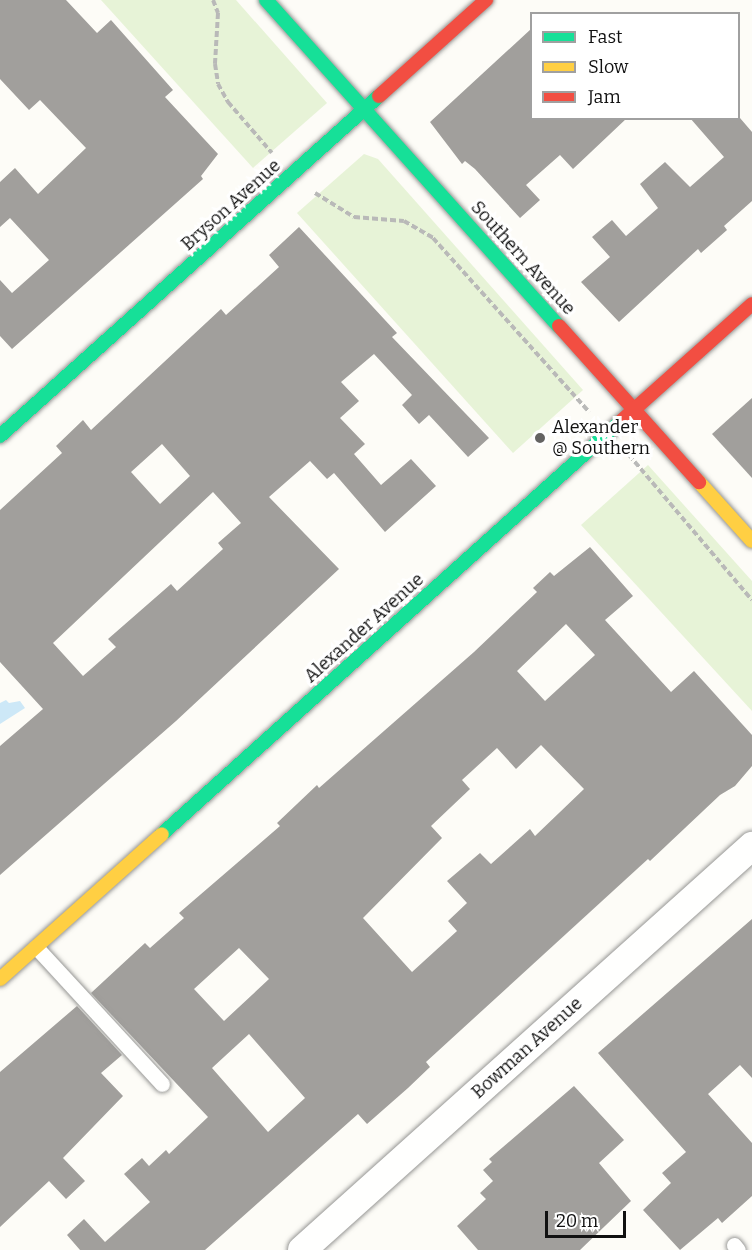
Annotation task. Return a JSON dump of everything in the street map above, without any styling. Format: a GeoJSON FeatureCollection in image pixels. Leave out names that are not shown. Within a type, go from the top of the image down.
{"type":"FeatureCollection","features":[{"type":"Feature","properties":{"kind":"street","name":"Southern Avenue"},"geometry":{"type":"LineString","coordinates":[[266,0],[752,541]]}},
{"type":"Feature","properties":{"kind":"street","name":"Bryson Avenue"},"geometry":{"type":"LineString","coordinates":[[0,436],[486,0]]}},
{"type":"Feature","properties":{"kind":"street","name":"Alexander Avenue"},"geometry":{"type":"LineString","coordinates":[[0,980],[752,304]]}},
{"type":"Feature","properties":{"kind":"street","name":"Bowman Avenue"},"geometry":{"type":"LineString","coordinates":[[302,1250],[752,846]]}},
{"type":"Feature","properties":{"kind":"lane"},"geometry":{"type":"LineString","coordinates":[[36,947],[162,1084]]}},
{"type":"Feature","properties":{"kind":"path"},"geometry":{"type":"LineString","coordinates":[[213,0],[218,13],[215,64],[218,84],[228,102],[276,157]]}},
{"type":"Feature","properties":{"kind":"path"},"geometry":{"type":"LineString","coordinates":[[306,186],[354,217],[404,221],[433,238],[584,406]]}},
{"type":"Feature","properties":{"kind":"path"},"geometry":{"type":"LineString","coordinates":[[635,462],[752,600]]}},
{"type":"Feature","properties":{"kind":"green space"},"geometry":{"type":"Polygon","coordinates":[[[101,0],[236,0],[327,103],[253,168],[101,0]]]}},
{"type":"Feature","properties":{"kind":"green space"},"geometry":{"type":"Polygon","coordinates":[[[364,154],[378,159],[583,390],[513,453],[297,213],[364,154]]]}},
{"type":"Feature","properties":{"kind":"green space"},"geometry":{"type":"Polygon","coordinates":[[[648,465],[752,581],[752,711],[581,525],[648,465]]]}},
{"type":"Feature","properties":{"kind":"water"},"geometry":{"type":"Polygon","coordinates":[[[6,700],[9,703],[20,701],[25,708],[0,724],[0,703],[6,700]]]}},
{"type":"Feature","properties":{"kind":"building"},"geometry":{"type":"Polygon","coordinates":[[[0,0],[66,0],[97,33],[111,20],[173,90],[165,97],[218,154],[201,176],[203,179],[12,349],[0,336],[0,280],[12,293],[49,260],[10,218],[0,227],[0,182],[15,168],[38,194],[86,148],[40,100],[29,110],[0,79],[0,0]]]}},
{"type":"Feature","properties":{"kind":"building"},"geometry":{"type":"Polygon","coordinates":[[[530,30],[530,120],[625,120],[573,169],[560,155],[526,185],[540,200],[520,218],[475,169],[465,161],[462,164],[430,122],[530,30]]]}},
{"type":"Feature","properties":{"kind":"building"},"geometry":{"type":"Polygon","coordinates":[[[740,118],[752,132],[752,201],[724,226],[727,230],[701,253],[698,249],[619,322],[581,282],[610,257],[592,237],[612,220],[626,236],[658,208],[640,184],[665,162],[690,187],[724,157],[692,120],[740,120],[740,118]]]}},
{"type":"Feature","properties":{"kind":"building"},"geometry":{"type":"Polygon","coordinates":[[[299,227],[397,333],[392,337],[489,438],[468,457],[429,415],[419,424],[402,405],[412,395],[374,354],[341,382],[359,401],[340,418],[365,444],[354,454],[381,485],[411,459],[436,486],[385,532],[334,473],[327,479],[310,461],[269,497],[339,569],[176,721],[0,875],[0,746],[43,709],[0,662],[0,510],[62,453],[56,446],[83,420],[91,430],[221,309],[226,315],[279,267],[269,255],[299,227]],[[162,444],[131,472],[160,504],[190,476],[162,444]],[[213,492],[53,643],[83,676],[116,647],[108,639],[171,584],[177,591],[223,549],[218,543],[241,523],[213,492]]]}},
{"type":"Feature","properties":{"kind":"building"},"geometry":{"type":"Polygon","coordinates":[[[752,398],[752,478],[712,434],[752,398]]]}},
{"type":"Feature","properties":{"kind":"building"},"geometry":{"type":"Polygon","coordinates":[[[590,547],[633,596],[605,620],[671,692],[694,671],[752,735],[752,766],[735,786],[720,795],[650,861],[648,859],[426,1062],[430,1067],[408,1088],[367,1124],[358,1114],[205,1250],[80,1250],[67,1235],[84,1219],[105,1242],[150,1202],[124,1174],[142,1158],[149,1166],[166,1150],[169,1154],[208,1117],[91,993],[145,943],[150,948],[184,918],[179,913],[280,826],[277,823],[317,785],[319,788],[474,652],[537,592],[533,588],[550,572],[554,576],[590,547]],[[566,624],[517,671],[545,701],[595,655],[566,624]],[[541,745],[516,769],[497,748],[462,780],[470,789],[431,826],[442,838],[363,918],[412,972],[457,931],[448,921],[467,903],[447,881],[480,853],[491,864],[530,829],[535,836],[584,789],[541,745]],[[239,948],[194,989],[224,1021],[269,979],[239,948]],[[249,1034],[212,1068],[268,1132],[305,1098],[249,1034]]]}},
{"type":"Feature","properties":{"kind":"building"},"geometry":{"type":"Polygon","coordinates":[[[752,919],[752,1078],[740,1065],[708,1094],[752,1143],[752,1196],[722,1223],[718,1218],[680,1250],[643,1210],[671,1183],[662,1173],[686,1152],[598,1053],[752,919]]]}},
{"type":"Feature","properties":{"kind":"building"},"geometry":{"type":"Polygon","coordinates":[[[77,1006],[122,1055],[101,1073],[123,1096],[63,1158],[85,1181],[66,1199],[49,1181],[0,1227],[0,1072],[77,1006]]]}},
{"type":"Feature","properties":{"kind":"building"},"geometry":{"type":"Polygon","coordinates":[[[574,1086],[624,1140],[599,1163],[631,1201],[580,1250],[478,1250],[457,1226],[486,1199],[480,1193],[493,1181],[483,1170],[492,1162],[489,1159],[574,1086]]]}},
{"type":"Feature","properties":{"kind":"traffic: fast"},"geometry":{"type":"LineString","coordinates":[[266,0],[559,326]]}},
{"type":"Feature","properties":{"kind":"traffic: fast"},"geometry":{"type":"LineString","coordinates":[[0,436],[379,96]]}},
{"type":"Feature","properties":{"kind":"traffic: fast"},"geometry":{"type":"LineString","coordinates":[[162,834],[619,423]]}},
{"type":"Feature","properties":{"kind":"traffic: slow"},"geometry":{"type":"LineString","coordinates":[[699,482],[752,541]]}},
{"type":"Feature","properties":{"kind":"traffic: slow"},"geometry":{"type":"LineString","coordinates":[[0,979],[162,834]]}},
{"type":"Feature","properties":{"kind":"traffic: jam"},"geometry":{"type":"LineString","coordinates":[[379,96],[486,0]]}},
{"type":"Feature","properties":{"kind":"traffic: jam"},"geometry":{"type":"LineString","coordinates":[[619,423],[752,304]]}},
{"type":"Feature","properties":{"kind":"traffic: jam"},"geometry":{"type":"LineString","coordinates":[[559,326],[699,482]]}},
{"type":"Feature","properties":{"kind":"place","name":"Alexander @ Southern"},"geometry":{"type":"Point","coordinates":[540,438]}}]}
